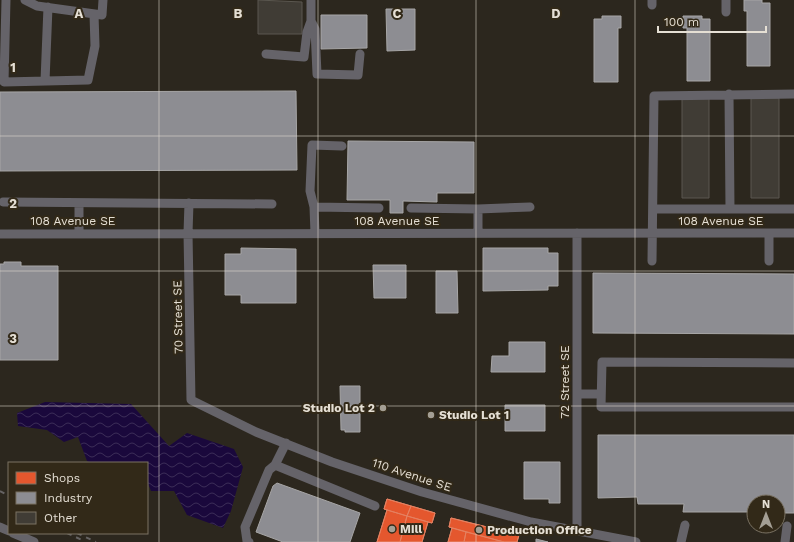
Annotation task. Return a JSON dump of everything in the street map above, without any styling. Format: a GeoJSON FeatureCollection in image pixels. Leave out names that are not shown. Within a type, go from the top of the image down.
{"type":"FeatureCollection","features":[{"type":"Feature","properties":{"kind":"street"},"geometry":{"type":"LineString","coordinates":[[6,0],[4,82],[88,80],[95,46],[94,14]]}},
{"type":"Feature","properties":{"kind":"street"},"geometry":{"type":"LineString","coordinates":[[25,0],[37,6],[102,15],[103,0]]}},
{"type":"Feature","properties":{"kind":"street"},"geometry":{"type":"LineString","coordinates":[[266,54],[304,57],[307,32],[311,22],[311,0]]}},
{"type":"Feature","properties":{"kind":"street"},"geometry":{"type":"LineString","coordinates":[[726,0],[726,12]]}},
{"type":"Feature","properties":{"kind":"street"},"geometry":{"type":"LineString","coordinates":[[45,81],[48,8]]}},
{"type":"Feature","properties":{"kind":"street"},"geometry":{"type":"LineString","coordinates":[[311,22],[315,29],[317,74],[358,75],[360,54]]}},
{"type":"Feature","properties":{"kind":"street"},"geometry":{"type":"LineString","coordinates":[[729,94],[730,209]]}},
{"type":"Feature","properties":{"kind":"street"},"geometry":{"type":"LineString","coordinates":[[652,261],[654,209],[654,96],[794,94]]}},
{"type":"Feature","properties":{"kind":"street"},"geometry":{"type":"LineString","coordinates":[[315,233],[314,207],[310,190],[312,145],[342,146]]}},
{"type":"Feature","properties":{"kind":"street"},"geometry":{"type":"LineString","coordinates":[[3,202],[272,204]]}},
{"type":"Feature","properties":{"kind":"street"},"geometry":{"type":"LineString","coordinates":[[79,203],[79,233]]}},
{"type":"Feature","properties":{"kind":"street","name":"70 Street SE"},"geometry":{"type":"LineString","coordinates":[[189,203],[188,233],[191,400]]}},
{"type":"Feature","properties":{"kind":"street"},"geometry":{"type":"LineString","coordinates":[[314,207],[379,208]]}},
{"type":"Feature","properties":{"kind":"street"},"geometry":{"type":"LineString","coordinates":[[411,208],[478,209],[530,207]]}},
{"type":"Feature","properties":{"kind":"street"},"geometry":{"type":"LineString","coordinates":[[478,209],[478,233]]}},
{"type":"Feature","properties":{"kind":"street"},"geometry":{"type":"LineString","coordinates":[[654,209],[794,209]]}},
{"type":"Feature","properties":{"kind":"street","name":"108 Avenue SE"},"geometry":{"type":"LineString","coordinates":[[0,234],[577,232],[794,233]]}},
{"type":"Feature","properties":{"kind":"street","name":"72 Street SE"},"geometry":{"type":"LineString","coordinates":[[577,232],[577,531]]}},
{"type":"Feature","properties":{"kind":"street"},"geometry":{"type":"LineString","coordinates":[[768,233],[768,261]]}},
{"type":"Feature","properties":{"kind":"street"},"geometry":{"type":"LineString","coordinates":[[794,363],[602,362],[601,394],[601,407],[794,407]]}},
{"type":"Feature","properties":{"kind":"street"},"geometry":{"type":"LineString","coordinates":[[577,394],[601,394]]}},
{"type":"Feature","properties":{"kind":"street","name":"110 Avenue SE"},"geometry":{"type":"LineString","coordinates":[[191,400],[256,432],[374,476],[428,494],[508,516],[636,542]]}},
{"type":"Feature","properties":{"kind":"street"},"geometry":{"type":"LineString","coordinates":[[249,542],[246,541],[245,527],[269,470],[275,464],[286,443]]}},
{"type":"Feature","properties":{"kind":"street"},"geometry":{"type":"LineString","coordinates":[[275,464],[375,506]]}},
{"type":"Feature","properties":{"kind":"street"},"geometry":{"type":"LineString","coordinates":[[681,542],[685,525]]}},
{"type":"Feature","properties":{"kind":"street"},"geometry":{"type":"LineString","coordinates":[[785,542],[787,526]]}},
{"type":"Feature","properties":{"kind":"street"},"geometry":{"type":"LineString","coordinates":[[15,534],[34,542]]}},
{"type":"Feature","properties":{"kind":"water"},"geometry":{"type":"Polygon","coordinates":[[[45,402],[131,404],[169,446],[187,433],[234,449],[243,467],[231,511],[223,528],[187,515],[174,491],[151,491],[148,484],[148,462],[89,462],[87,461],[78,437],[64,442],[47,430],[18,426],[17,413],[45,402]]]}},
{"type":"Feature","properties":{"kind":"building: Shops"},"geometry":{"type":"Polygon","coordinates":[[[387,499],[435,513],[432,523],[428,522],[422,542],[377,542],[387,510],[384,509],[387,499]]]}},
{"type":"Feature","properties":{"kind":"building: Shops"},"geometry":{"type":"Polygon","coordinates":[[[387,499],[411,506],[407,516],[384,509],[387,499]]]}},
{"type":"Feature","properties":{"kind":"building: Shops"},"geometry":{"type":"Polygon","coordinates":[[[411,506],[435,513],[432,523],[407,516],[411,506]]]}},
{"type":"Feature","properties":{"kind":"building: Shops","name":"Mill"},"geometry":{"type":"Polygon","coordinates":[[[387,510],[407,516],[400,542],[377,542],[387,510]]]}},
{"type":"Feature","properties":{"kind":"building: Shops"},"geometry":{"type":"Polygon","coordinates":[[[407,516],[428,522],[422,542],[400,542],[407,516]]]}},
{"type":"Feature","properties":{"kind":"building: Shops","name":"Production Office"},"geometry":{"type":"Polygon","coordinates":[[[451,518],[519,535],[517,542],[448,542],[452,528],[449,527],[451,518]]]}},
{"type":"Feature","properties":{"kind":"building: Shops","name":"Production Office"},"geometry":{"type":"Polygon","coordinates":[[[451,518],[519,535],[517,542],[504,542],[449,527],[451,518]]]}},
{"type":"Feature","properties":{"kind":"building: Shops"},"geometry":{"type":"Polygon","coordinates":[[[452,528],[466,532],[464,542],[448,542],[452,528]]]}},
{"type":"Feature","properties":{"kind":"building: Shops"},"geometry":{"type":"Polygon","coordinates":[[[466,532],[504,542],[464,542],[466,532]]]}},
{"type":"Feature","properties":{"kind":"building: Industry"},"geometry":{"type":"Polygon","coordinates":[[[744,0],[762,0],[762,3],[770,3],[770,66],[747,66],[747,11],[744,11],[744,0]]]}},
{"type":"Feature","properties":{"kind":"building: Industry"},"geometry":{"type":"Polygon","coordinates":[[[386,9],[415,9],[415,50],[387,51],[386,9]]]}},
{"type":"Feature","properties":{"kind":"building: Industry"},"geometry":{"type":"Polygon","coordinates":[[[321,15],[367,15],[367,48],[321,49],[321,15]]]}},
{"type":"Feature","properties":{"kind":"building: Industry"},"geometry":{"type":"Polygon","coordinates":[[[602,16],[621,16],[621,28],[618,28],[618,82],[594,82],[594,19],[602,19],[602,16]]]}},
{"type":"Feature","properties":{"kind":"building: Industry"},"geometry":{"type":"Polygon","coordinates":[[[683,16],[702,16],[702,19],[710,19],[710,81],[687,81],[687,28],[683,28],[683,16]]]}},
{"type":"Feature","properties":{"kind":"building: Industry"},"geometry":{"type":"Polygon","coordinates":[[[296,91],[297,170],[0,171],[0,92],[296,91]]]}},
{"type":"Feature","properties":{"kind":"building: Industry"},"geometry":{"type":"Polygon","coordinates":[[[348,141],[474,142],[474,193],[437,193],[437,202],[403,201],[403,213],[390,213],[390,200],[347,200],[348,141]]]}},
{"type":"Feature","properties":{"kind":"building: Industry"},"geometry":{"type":"Polygon","coordinates":[[[241,248],[296,249],[296,303],[241,303],[241,295],[225,295],[225,254],[241,254],[241,248]]]}},
{"type":"Feature","properties":{"kind":"building: Industry"},"geometry":{"type":"Polygon","coordinates":[[[483,248],[548,248],[548,253],[558,253],[558,286],[548,286],[548,290],[483,291],[483,248]]]}},
{"type":"Feature","properties":{"kind":"building: Industry"},"geometry":{"type":"Polygon","coordinates":[[[4,262],[21,262],[21,266],[58,266],[58,360],[0,360],[0,264],[4,264],[4,262]]]}},
{"type":"Feature","properties":{"kind":"building: Industry"},"geometry":{"type":"Polygon","coordinates":[[[373,265],[406,265],[406,298],[374,298],[373,265]]]}},
{"type":"Feature","properties":{"kind":"building: Industry"},"geometry":{"type":"Polygon","coordinates":[[[436,271],[457,271],[458,313],[436,313],[436,271]]]}},
{"type":"Feature","properties":{"kind":"building: Industry"},"geometry":{"type":"Polygon","coordinates":[[[593,273],[794,274],[794,334],[593,333],[593,273]]]}},
{"type":"Feature","properties":{"kind":"building: Industry"},"geometry":{"type":"Polygon","coordinates":[[[509,342],[545,342],[545,372],[491,372],[492,356],[509,356],[509,342]]]}},
{"type":"Feature","properties":{"kind":"building: Industry"},"geometry":{"type":"Polygon","coordinates":[[[340,386],[360,386],[360,432],[345,432],[345,430],[341,430],[340,386]]]}},
{"type":"Feature","properties":{"kind":"building: Industry"},"geometry":{"type":"Polygon","coordinates":[[[505,405],[545,405],[545,431],[505,431],[505,405]]]}},
{"type":"Feature","properties":{"kind":"building: Industry"},"geometry":{"type":"Polygon","coordinates":[[[598,435],[794,435],[794,513],[786,513],[786,494],[746,494],[746,512],[683,512],[684,504],[638,504],[637,497],[598,498],[598,435]]]}},
{"type":"Feature","properties":{"kind":"building: Industry"},"geometry":{"type":"Polygon","coordinates":[[[524,462],[560,462],[560,503],[549,503],[549,499],[524,499],[524,462]]]}},
{"type":"Feature","properties":{"kind":"building: Industry"},"geometry":{"type":"Polygon","coordinates":[[[277,483],[360,513],[350,542],[283,542],[256,532],[273,486],[277,483]]]}},
{"type":"Feature","properties":{"kind":"building: Industry"},"geometry":{"type":"Polygon","coordinates":[[[536,539],[548,542],[536,542],[536,539]]]}},
{"type":"Feature","properties":{"kind":"building: Other"},"geometry":{"type":"Polygon","coordinates":[[[258,0],[302,2],[302,34],[258,34],[258,0]]]}},
{"type":"Feature","properties":{"kind":"building: Other"},"geometry":{"type":"Polygon","coordinates":[[[682,97],[709,97],[709,198],[682,198],[682,97]]]}},
{"type":"Feature","properties":{"kind":"building: Other"},"geometry":{"type":"Polygon","coordinates":[[[751,98],[779,98],[779,198],[751,198],[751,98]]]}},
{"type":"Feature","properties":{"kind":"railway"},"geometry":{"type":"LineString","coordinates":[[0,491],[8,495]]}},
{"type":"Feature","properties":{"kind":"railway"},"geometry":{"type":"LineString","coordinates":[[69,534],[82,540]]}},
{"type":"Feature","properties":{"kind":"railway"},"geometry":{"type":"LineString","coordinates":[[79,534],[96,542]]}},
{"type":"Feature","properties":{"kind":"place","name":"Studio Lot 2"},"geometry":{"type":"Point","coordinates":[383,408]}},
{"type":"Feature","properties":{"kind":"place","name":"Studio Lot 1"},"geometry":{"type":"Point","coordinates":[431,415]}},
{"type":"Feature","properties":{"kind":"place","name":"Mill"},"geometry":{"type":"Point","coordinates":[392,529]}},
{"type":"Feature","properties":{"kind":"place","name":"Production Office"},"geometry":{"type":"Point","coordinates":[479,530]}}]}
